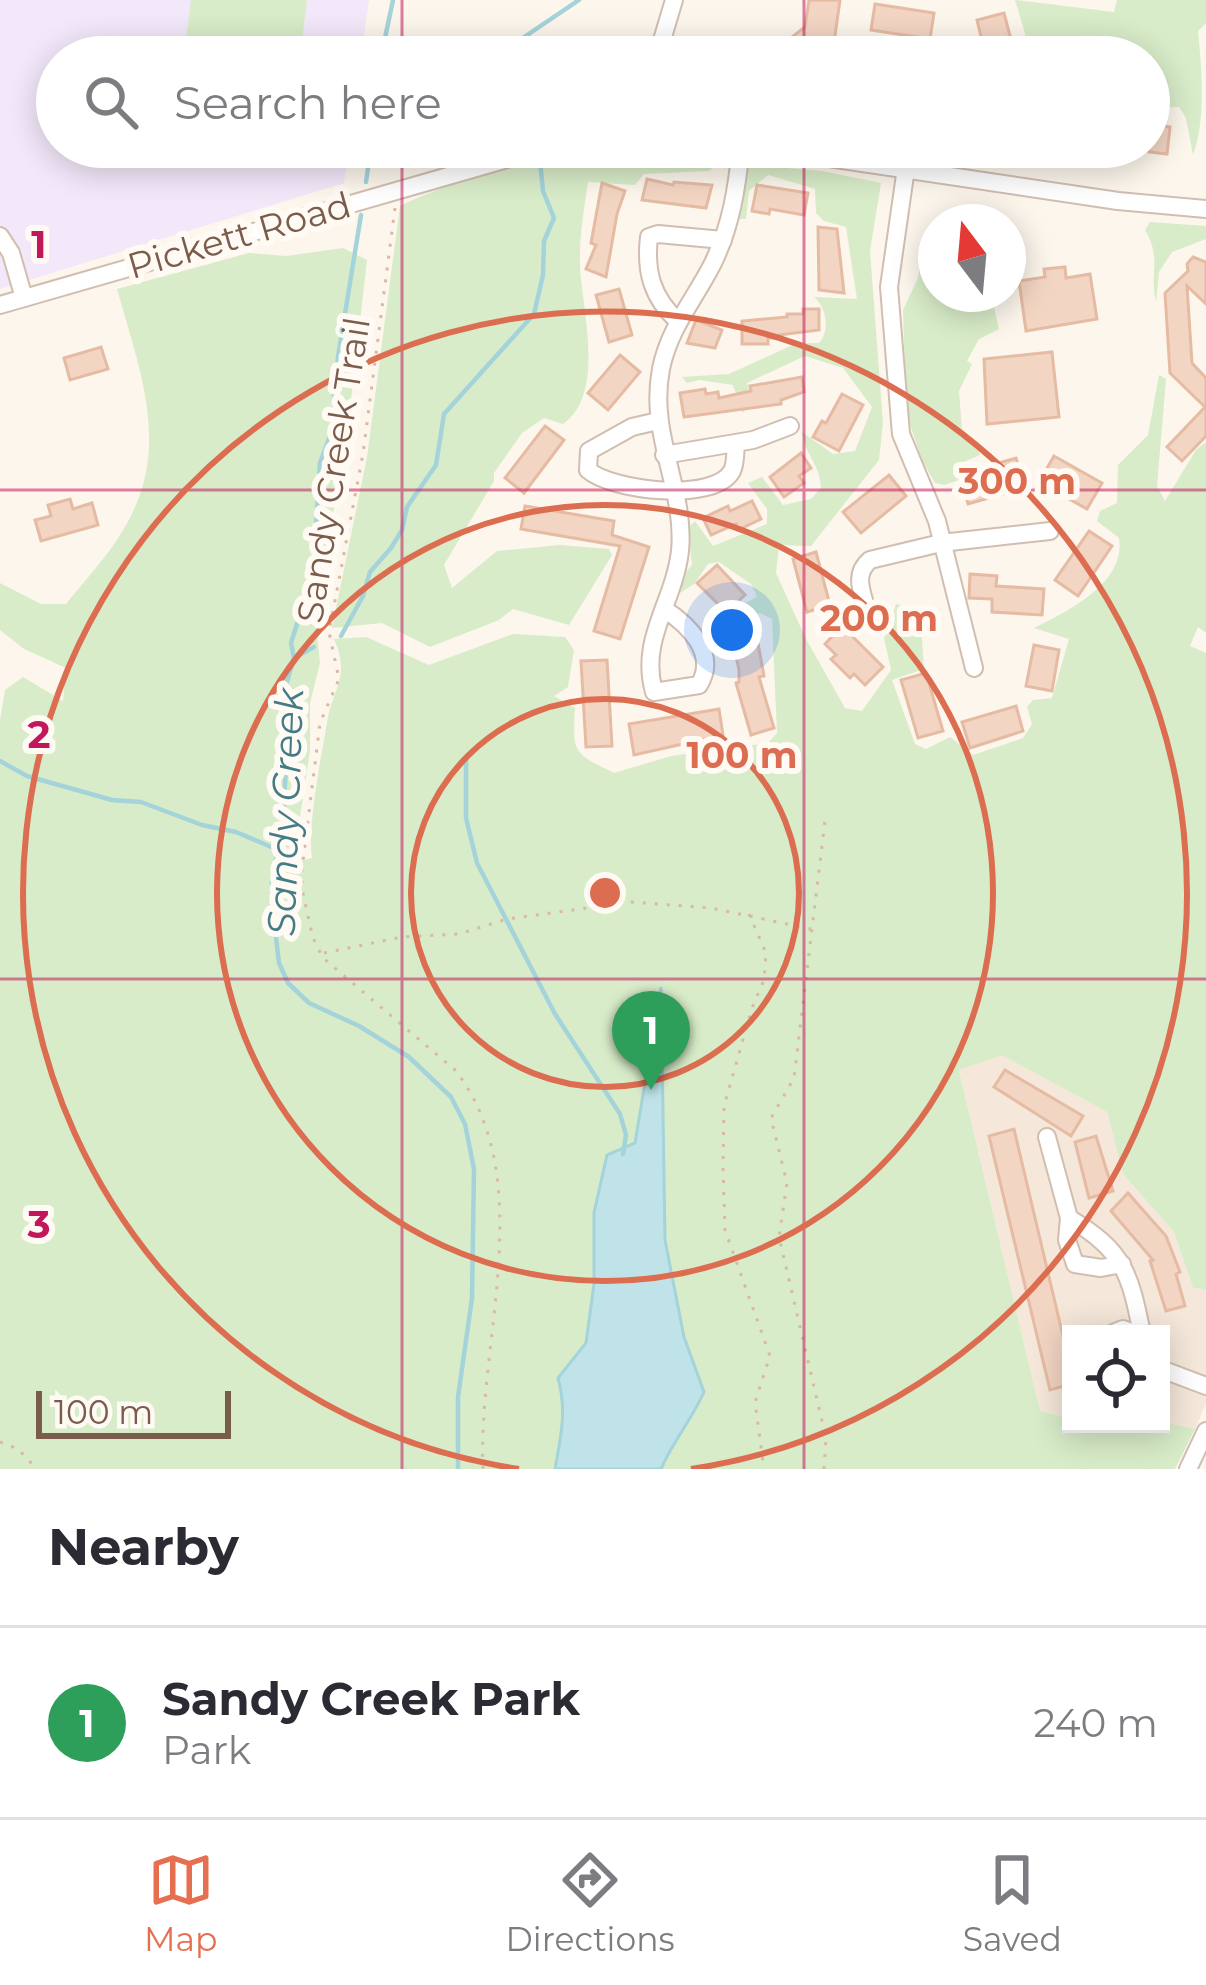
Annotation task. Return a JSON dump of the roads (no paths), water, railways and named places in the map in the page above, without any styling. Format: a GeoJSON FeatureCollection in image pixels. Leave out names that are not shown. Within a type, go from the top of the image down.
{"type":"FeatureCollection","features":[{"type":"Feature","properties":{"kind":"street"},"geometry":{"type":"LineString","coordinates":[[663,36],[674,0]]}},
{"type":"Feature","properties":{"kind":"street","name":"Pickett Road"},"geometry":{"type":"LineString","coordinates":[[0,305],[472,168]]}},
{"type":"Feature","properties":{"kind":"street"},"geometry":{"type":"LineString","coordinates":[[664,609],[695,634],[703,657],[704,677],[699,685],[654,692],[648,656],[680,547],[658,421],[660,374],[678,321],[723,240],[738,168]]}},
{"type":"Feature","properties":{"kind":"street"},"geometry":{"type":"LineString","coordinates":[[974,668],[937,521],[901,434],[889,287],[906,168],[1118,201],[1206,209]]}},
{"type":"Feature","properties":{"kind":"street"},"geometry":{"type":"LineString","coordinates":[[0,236],[11,253],[24,298]]}},
{"type":"Feature","properties":{"kind":"street"},"geometry":{"type":"LineString","coordinates":[[678,321],[660,305],[651,284],[646,257],[649,237],[723,240]]}},
{"type":"Feature","properties":{"kind":"street"},"geometry":{"type":"LineString","coordinates":[[658,421],[603,440],[589,451],[588,470],[600,480],[628,489],[673,490],[727,478],[735,468],[736,443]]}},
{"type":"Feature","properties":{"kind":"street"},"geometry":{"type":"LineString","coordinates":[[664,455],[736,443],[790,425]]}},
{"type":"Feature","properties":{"kind":"street"},"geometry":{"type":"LineString","coordinates":[[868,614],[858,578],[870,560],[941,543],[1050,531]]}},
{"type":"Feature","properties":{"kind":"street"},"geometry":{"type":"LineString","coordinates":[[1047,1137],[1070,1218],[1067,1240],[1075,1264],[1101,1268],[1122,1264]]}},
{"type":"Feature","properties":{"kind":"street"},"geometry":{"type":"LineString","coordinates":[[1070,1218],[1103,1238],[1122,1264],[1138,1325]]}},
{"type":"Feature","properties":{"kind":"street"},"geometry":{"type":"LineString","coordinates":[[1170,1372],[1206,1385]]}},
{"type":"Feature","properties":{"kind":"street"},"geometry":{"type":"LineString","coordinates":[[1188,1469],[1206,1431]]}},
{"type":"Feature","properties":{"kind":"water"},"geometry":{"type":"Polygon","coordinates":[[[661,987],[665,1240],[684,1337],[704,1392],[661,1469],[555,1469],[563,1412],[558,1378],[586,1343],[594,1284],[594,1213],[607,1155],[635,1143],[661,987]]]}},
{"type":"Feature","properties":{"kind":"waterway","name":"Sandy Creek"},"geometry":{"type":"LineString","coordinates":[[385,36],[393,0]]}},
{"type":"Feature","properties":{"kind":"waterway"},"geometry":{"type":"LineString","coordinates":[[526,36],[579,0]]}},
{"type":"Feature","properties":{"kind":"waterway","name":"Sandy Creek"},"geometry":{"type":"LineString","coordinates":[[366,182],[368,168]]}},
{"type":"Feature","properties":{"kind":"waterway"},"geometry":{"type":"LineString","coordinates":[[341,636],[370,572],[391,548],[402,530],[407,507],[436,465],[444,414],[534,314],[543,275],[544,241],[554,218],[543,191],[541,168]]}},
{"type":"Feature","properties":{"kind":"waterway","name":"Sandy Creek"},"geometry":{"type":"LineString","coordinates":[[361,215],[338,357],[336,420],[320,463],[313,573],[291,643],[294,658],[283,695],[287,747],[283,820],[272,882],[274,921],[279,963],[288,983],[309,1003],[409,1057],[451,1097],[465,1124],[474,1169],[472,1298],[458,1397],[458,1469]]}},
{"type":"Feature","properties":{"kind":"waterway"},"geometry":{"type":"LineString","coordinates":[[294,658],[314,647]]}},
{"type":"Feature","properties":{"kind":"waterway"},"geometry":{"type":"LineString","coordinates":[[466,759],[466,818],[477,863],[555,1014],[620,1114],[626,1135],[623,1154]]}},
{"type":"Feature","properties":{"kind":"waterway"},"geometry":{"type":"LineString","coordinates":[[0,761],[27,776],[112,800],[141,802],[276,849]]}},
{"type":"Feature","properties":{"kind":"place","name":"Sandy Creek Park"},"geometry":{"type":"Point","coordinates":[651,1090]}}]}
